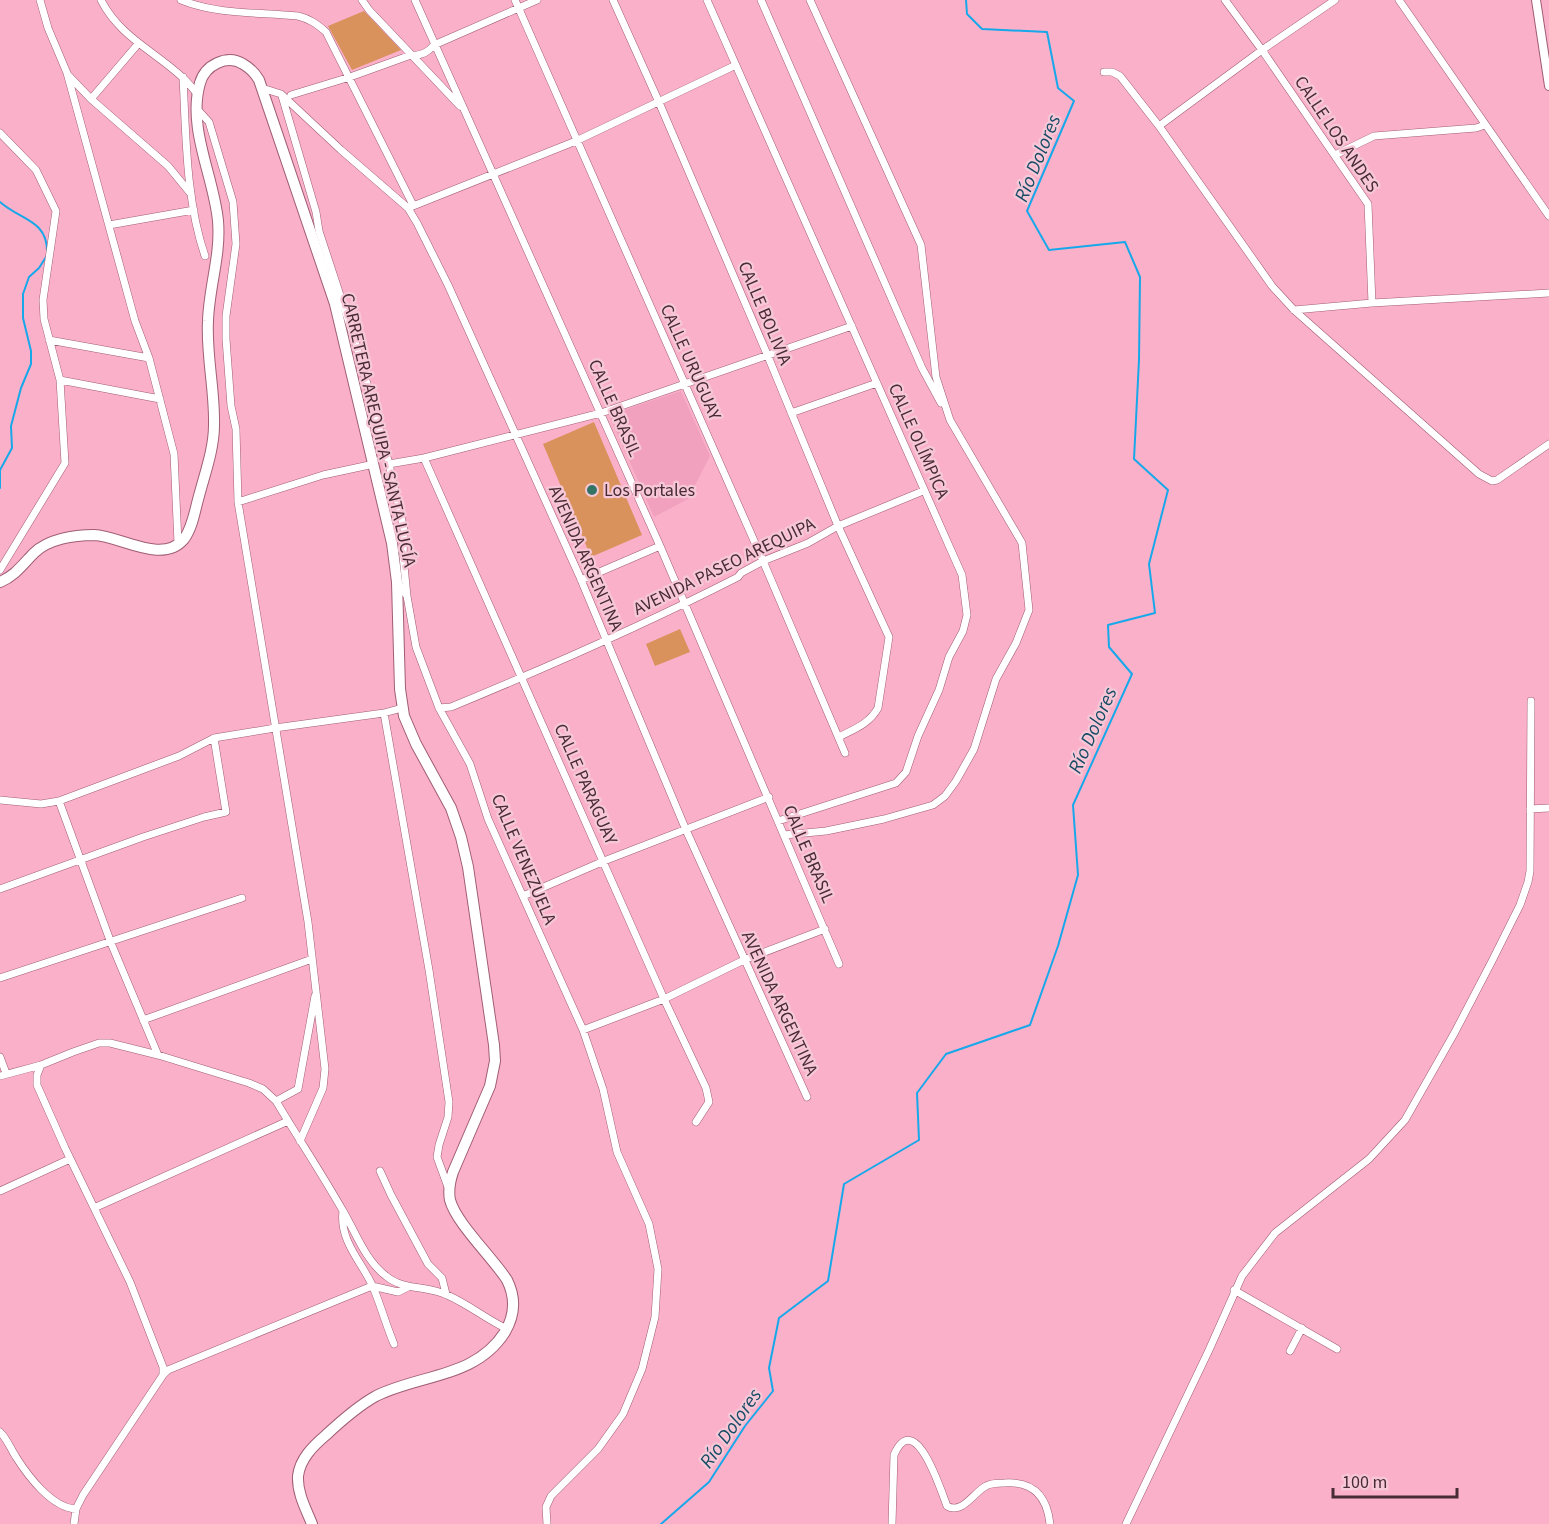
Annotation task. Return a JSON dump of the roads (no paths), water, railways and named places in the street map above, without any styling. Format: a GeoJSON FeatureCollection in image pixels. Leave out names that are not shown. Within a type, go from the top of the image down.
{"type":"FeatureCollection","features":[{"type":"Feature","properties":{"kind":"main road","name":"CARRETERA AREQUIPA - SANTA LUCÍA"},"geometry":{"type":"LineString","coordinates":[[178,543],[188,532],[192,521],[214,427],[208,322],[217,250],[218,220],[200,144],[199,85],[206,70],[219,62],[229,60],[242,63],[251,69],[259,80],[335,304],[392,543],[397,582],[402,708],[416,744],[451,808],[468,867],[494,1045],[494,1070],[490,1086],[453,1172],[449,1191]]}},
{"type":"Feature","properties":{"kind":"main road"},"geometry":{"type":"LineString","coordinates":[[0,582],[14,574],[38,549],[58,540],[99,536],[118,539],[150,550],[159,550],[178,543]]}},
{"type":"Feature","properties":{"kind":"main road"},"geometry":{"type":"LineString","coordinates":[[312,1524],[299,1490],[298,1476],[305,1458],[317,1443],[359,1407],[377,1396],[465,1367],[487,1352],[507,1329],[513,1309],[511,1288],[455,1211],[449,1191]]}},
{"type":"Feature","properties":{"kind":"street"},"geometry":{"type":"LineString","coordinates":[[40,0],[48,28],[67,73],[135,321],[149,358],[174,454],[178,543]]}},
{"type":"Feature","properties":{"kind":"street"},"geometry":{"type":"LineString","coordinates":[[181,0],[195,6],[229,12],[276,14],[309,19],[326,32],[350,77],[410,206],[576,141],[658,100],[736,65]]}},
{"type":"Feature","properties":{"kind":"street"},"geometry":{"type":"LineString","coordinates":[[362,0],[411,55],[464,109]]}},
{"type":"Feature","properties":{"kind":"street","name":"CALLE BRASIL"},"geometry":{"type":"LineString","coordinates":[[415,0],[660,546],[839,964]]}},
{"type":"Feature","properties":{"kind":"street","name":"CALLE URUGUAY"},"geometry":{"type":"LineString","coordinates":[[514,0],[763,561],[845,753]]}},
{"type":"Feature","properties":{"kind":"street"},"geometry":{"type":"LineString","coordinates":[[291,95],[411,55],[419,56],[429,51],[434,45],[537,0]]}},
{"type":"Feature","properties":{"kind":"street","name":"CALLE BOLIVIA"},"geometry":{"type":"LineString","coordinates":[[613,0],[767,354],[838,526],[889,637],[878,708],[866,723],[839,737]]}},
{"type":"Feature","properties":{"kind":"street","name":"CALLE OLÍMPICA"},"geometry":{"type":"LineString","coordinates":[[707,0],[962,575],[967,615],[963,631],[949,657],[939,690],[918,736],[906,772],[896,783],[778,821]]}},
{"type":"Feature","properties":{"kind":"street"},"geometry":{"type":"LineString","coordinates":[[761,0],[922,368],[1023,543],[1029,610],[1016,643],[996,679],[974,749],[945,796],[933,805],[884,819],[826,831],[784,835]]}},
{"type":"Feature","properties":{"kind":"street"},"geometry":{"type":"LineString","coordinates":[[810,0],[921,245],[936,377],[950,420]]}},
{"type":"Feature","properties":{"kind":"street","name":"CALLE LOS ANDES"},"geometry":{"type":"LineString","coordinates":[[1225,0],[1368,204],[1372,303]]}},
{"type":"Feature","properties":{"kind":"street"},"geometry":{"type":"LineString","coordinates":[[1159,126],[1262,50],[1335,0]]}},
{"type":"Feature","properties":{"kind":"street"},"geometry":{"type":"LineString","coordinates":[[1399,0],[1549,216]]}},
{"type":"Feature","properties":{"kind":"street"},"geometry":{"type":"LineString","coordinates":[[1536,0],[1549,86]]}},
{"type":"Feature","properties":{"kind":"street"},"geometry":{"type":"LineString","coordinates":[[104,1],[111,18],[138,44],[183,77],[198,95]]}},
{"type":"Feature","properties":{"kind":"street"},"geometry":{"type":"LineString","coordinates":[[91,99],[138,44]]}},
{"type":"Feature","properties":{"kind":"street"},"geometry":{"type":"LineString","coordinates":[[1104,72],[1112,72],[1120,76],[1159,126],[1272,286],[1294,310],[1479,474],[1492,481],[1497,480],[1549,444]]}},
{"type":"Feature","properties":{"kind":"street"},"geometry":{"type":"LineString","coordinates":[[67,73],[91,99],[168,166],[192,196]]}},
{"type":"Feature","properties":{"kind":"street"},"geometry":{"type":"LineString","coordinates":[[183,77],[186,152],[195,228],[205,256]]}},
{"type":"Feature","properties":{"kind":"street","name":"AVENIDA ARGENTINA"},"geometry":{"type":"LineString","coordinates":[[262,88],[281,94],[341,150],[410,206],[581,580],[686,830],[807,1097]]}},
{"type":"Feature","properties":{"kind":"street"},"geometry":{"type":"LineString","coordinates":[[281,94],[316,212],[319,231],[356,344],[389,464],[404,531],[403,556],[407,596]]}},
{"type":"Feature","properties":{"kind":"street"},"geometry":{"type":"LineString","coordinates":[[198,110],[209,122],[233,202],[236,244],[226,316],[226,339],[231,406],[236,429],[237,502],[303,889],[317,987],[325,1069],[323,1088],[300,1141]]}},
{"type":"Feature","properties":{"kind":"street"},"geometry":{"type":"LineString","coordinates":[[1335,155],[1374,136],[1476,128],[1485,125]]}},
{"type":"Feature","properties":{"kind":"street"},"geometry":{"type":"LineString","coordinates":[[0,134],[36,170],[56,211],[43,300],[44,319],[60,380],[66,463],[0,570]]}},
{"type":"Feature","properties":{"kind":"street"},"geometry":{"type":"LineString","coordinates":[[109,225],[194,210]]}},
{"type":"Feature","properties":{"kind":"street"},"geometry":{"type":"LineString","coordinates":[[1294,310],[1549,292]]}},
{"type":"Feature","properties":{"kind":"street"},"geometry":{"type":"LineString","coordinates":[[389,464],[424,458],[601,413],[852,326]]}},
{"type":"Feature","properties":{"kind":"street"},"geometry":{"type":"LineString","coordinates":[[49,340],[149,358]]}},
{"type":"Feature","properties":{"kind":"street"},"geometry":{"type":"LineString","coordinates":[[60,380],[160,399]]}},
{"type":"Feature","properties":{"kind":"street"},"geometry":{"type":"LineString","coordinates":[[791,413],[877,383]]}},
{"type":"Feature","properties":{"kind":"street","name":"CALLE PARAGUAY"},"geometry":{"type":"LineString","coordinates":[[424,458],[709,1096],[709,1102],[696,1122]]}},
{"type":"Feature","properties":{"kind":"street"},"geometry":{"type":"LineString","coordinates":[[237,502],[323,475],[374,464]]}},
{"type":"Feature","properties":{"kind":"street","name":"AVENIDA PASEO AREQUIPA"},"geometry":{"type":"LineString","coordinates":[[439,708],[451,707],[522,678],[685,604],[738,577],[763,561],[808,543],[838,526],[923,491]]}},
{"type":"Feature","properties":{"kind":"street"},"geometry":{"type":"LineString","coordinates":[[581,580],[660,546]]}},
{"type":"Feature","properties":{"kind":"street","name":"CALLE VENEZUELA"},"geometry":{"type":"LineString","coordinates":[[397,582],[407,596],[416,647],[439,708],[470,764],[488,819],[583,1030],[603,1089],[616,1152],[649,1224],[658,1269],[655,1317],[642,1369],[622,1414],[598,1449],[551,1496],[546,1507],[547,1524]]}},
{"type":"Feature","properties":{"kind":"street"},"geometry":{"type":"LineString","coordinates":[[1126,1524],[1209,1350],[1234,1290],[1251,1262],[1275,1233],[1369,1159],[1405,1120],[1455,1032],[1520,905],[1530,871],[1531,701]]}},
{"type":"Feature","properties":{"kind":"street"},"geometry":{"type":"LineString","coordinates":[[0,800],[28,803],[59,801],[179,756],[214,738],[384,713],[402,708]]}},
{"type":"Feature","properties":{"kind":"street"},"geometry":{"type":"LineString","coordinates":[[384,713],[427,959],[449,1102],[448,1117],[437,1157],[449,1191]]}},
{"type":"Feature","properties":{"kind":"street"},"geometry":{"type":"LineString","coordinates":[[0,889],[204,817],[225,812],[214,738]]}},
{"type":"Feature","properties":{"kind":"street"},"geometry":{"type":"LineString","coordinates":[[523,896],[604,861],[769,797]]}},
{"type":"Feature","properties":{"kind":"street"},"geometry":{"type":"LineString","coordinates":[[59,801],[111,943],[158,1055]]}},
{"type":"Feature","properties":{"kind":"street"},"geometry":{"type":"LineString","coordinates":[[1530,809],[1549,808]]}},
{"type":"Feature","properties":{"kind":"street"},"geometry":{"type":"LineString","coordinates":[[0,978],[242,898]]}},
{"type":"Feature","properties":{"kind":"street"},"geometry":{"type":"LineString","coordinates":[[583,1030],[664,999],[744,960],[825,930]]}},
{"type":"Feature","properties":{"kind":"street"},"geometry":{"type":"LineString","coordinates":[[143,1020],[312,959]]}},
{"type":"Feature","properties":{"kind":"street"},"geometry":{"type":"LineString","coordinates":[[276,1101],[298,1089],[317,987]]}},
{"type":"Feature","properties":{"kind":"street"},"geometry":{"type":"LineString","coordinates":[[0,1057],[3,1074],[41,1065],[99,1043],[110,1043],[158,1055],[263,1089],[276,1101],[343,1211],[369,1259],[378,1270],[388,1279],[408,1287],[446,1294],[491,1322],[507,1329]]}},
{"type":"Feature","properties":{"kind":"street"},"geometry":{"type":"LineString","coordinates":[[41,1065],[37,1075],[37,1085],[142,1313],[161,1357],[163,1375]]}},
{"type":"Feature","properties":{"kind":"street"},"geometry":{"type":"LineString","coordinates":[[94,1208],[288,1120]]}},
{"type":"Feature","properties":{"kind":"street"},"geometry":{"type":"LineString","coordinates":[[0,1191],[70,1159]]}},
{"type":"Feature","properties":{"kind":"street"},"geometry":{"type":"LineString","coordinates":[[380,1172],[428,1264],[442,1278],[446,1294]]}},
{"type":"Feature","properties":{"kind":"street"},"geometry":{"type":"LineString","coordinates":[[343,1211],[341,1223],[348,1242],[372,1286],[394,1344]]}},
{"type":"Feature","properties":{"kind":"street"},"geometry":{"type":"LineString","coordinates":[[74,1524],[76,1509],[82,1495],[168,1370],[372,1286],[398,1292],[408,1287]]}},
{"type":"Feature","properties":{"kind":"street"},"geometry":{"type":"LineString","coordinates":[[1234,1290],[1337,1349]]}},
{"type":"Feature","properties":{"kind":"street"},"geometry":{"type":"LineString","coordinates":[[1290,1351],[1302,1328]]}},
{"type":"Feature","properties":{"kind":"street"},"geometry":{"type":"LineString","coordinates":[[0,1432],[21,1464],[49,1496],[68,1509],[76,1509]]}},
{"type":"Feature","properties":{"kind":"street"},"geometry":{"type":"LineString","coordinates":[[892,1524],[894,1455],[898,1446],[905,1441],[910,1441],[916,1443],[926,1456],[950,1509],[963,1505],[986,1485],[1017,1482],[1042,1496],[1050,1524]]}},
{"type":"Feature","properties":{"kind":"waterway","name":"Río Dolores"},"geometry":{"type":"LineString","coordinates":[[661,1524],[709,1482],[745,1426],[773,1391],[769,1368],[779,1318],[828,1281],[844,1184],[919,1140],[917,1093],[946,1054],[1030,1025],[1058,946],[1078,875],[1073,805],[1132,674],[1109,647],[1108,625],[1155,613],[1149,564],[1168,490],[1134,459],[1140,277],[1125,242],[1049,250],[1027,211],[1074,101],[1058,88],[1047,32],[982,29],[967,14],[966,0]]}},
{"type":"Feature","properties":{"kind":"waterway"},"geometry":{"type":"LineString","coordinates":[[0,202],[37,227],[46,241],[47,251]]}},
{"type":"Feature","properties":{"kind":"waterway"},"geometry":{"type":"LineString","coordinates":[[0,488],[0,470],[12,448],[11,426],[21,388],[31,364],[31,351],[23,318],[23,294],[29,277],[46,257]]}},
{"type":"Feature","properties":{"kind":"place","name":"Los Portales"},"geometry":{"type":"Point","coordinates":[592,490]}}]}
